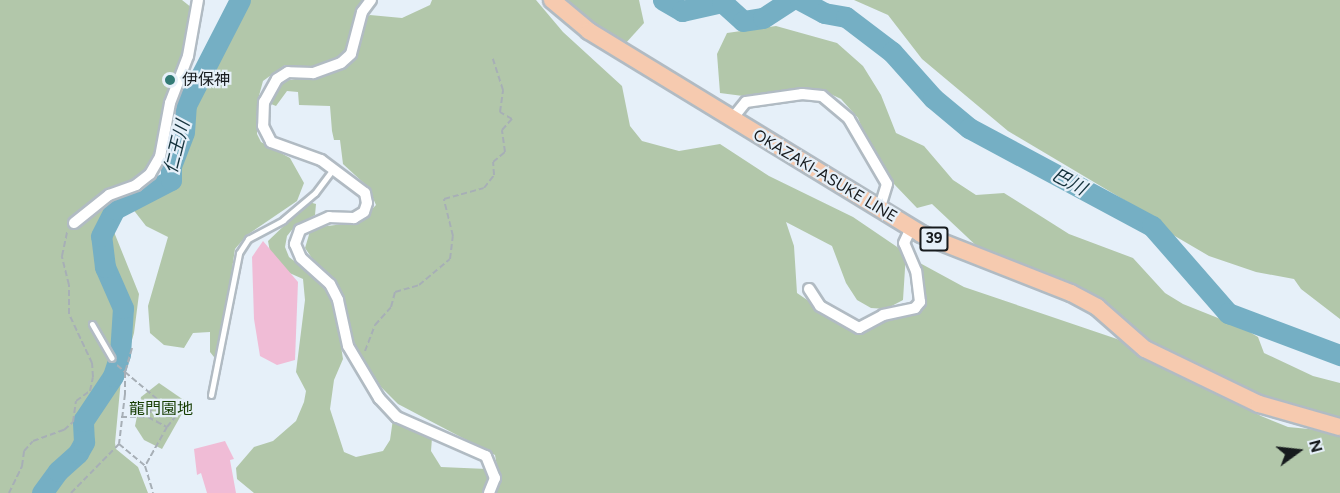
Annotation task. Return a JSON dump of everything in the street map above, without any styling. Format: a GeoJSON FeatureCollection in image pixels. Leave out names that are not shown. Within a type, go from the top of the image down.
{"type":"FeatureCollection","features":[{"type":"Feature","properties":{"kind":"main road","name":"OKAZAKI-ASUKE LINE"},"geometry":{"type":"LineString","coordinates":[[552,0],[590,31],[911,228],[999,267],[1071,293],[1097,307],[1145,349],[1258,404],[1340,427]]}},
{"type":"Feature","properties":{"kind":"street"},"geometry":{"type":"LineString","coordinates":[[74,223],[109,195],[136,185],[150,174],[160,157],[170,103],[188,56],[198,0]]}},
{"type":"Feature","properties":{"kind":"street"},"geometry":{"type":"LineString","coordinates":[[372,0],[362,12],[351,54],[327,69],[288,72],[278,78],[264,102],[263,126],[271,142],[335,167],[365,193],[368,203],[364,212],[354,218],[329,217],[313,222],[300,230],[295,244],[301,258],[330,284],[338,300],[348,346],[379,398],[397,417],[486,456],[495,478],[489,493]]}},
{"type":"Feature","properties":{"kind":"street"},"geometry":{"type":"LineString","coordinates":[[732,119],[746,102],[802,94],[822,96],[849,119],[887,184],[879,210]]}},
{"type":"Feature","properties":{"kind":"street"},"geometry":{"type":"LineString","coordinates":[[809,289],[820,306],[859,328],[883,315],[915,308],[920,302],[915,287],[916,271],[904,243],[911,228]]}},
{"type":"Feature","properties":{"kind":"lane"},"geometry":{"type":"LineString","coordinates":[[211,395],[239,253],[248,239],[283,220],[315,193],[335,167]]}},
{"type":"Feature","properties":{"kind":"lane"},"geometry":{"type":"LineString","coordinates":[[92,324],[112,358]]}},
{"type":"Feature","properties":{"kind":"path"},"geometry":{"type":"LineString","coordinates":[[357,361],[367,349],[375,325],[391,307],[395,292],[419,285],[450,259],[453,236],[444,199],[484,188],[494,174],[493,162],[505,152],[502,130],[512,119],[500,112],[503,90],[493,59]]}},
{"type":"Feature","properties":{"kind":"path"},"geometry":{"type":"LineString","coordinates":[[9,493],[22,466],[24,451],[33,441],[64,430],[73,422],[76,401],[90,391],[93,363],[69,314],[69,285],[62,256],[65,234]]}},
{"type":"Feature","properties":{"kind":"path"},"geometry":{"type":"LineString","coordinates":[[71,493],[119,444],[123,371],[132,348]]}},
{"type":"Feature","properties":{"kind":"path"},"geometry":{"type":"LineString","coordinates":[[123,371],[157,399],[148,417]]}},
{"type":"Feature","properties":{"kind":"path"},"geometry":{"type":"LineString","coordinates":[[120,417],[134,414],[148,417],[167,427]]}},
{"type":"Feature","properties":{"kind":"path"},"geometry":{"type":"LineString","coordinates":[[145,466],[175,417]]}},
{"type":"Feature","properties":{"kind":"path"},"geometry":{"type":"LineString","coordinates":[[119,444],[145,466],[153,493]]}},
{"type":"Feature","properties":{"kind":"green space"},"geometry":{"type":"Polygon","coordinates":[[[0,0],[182,0],[192,8],[177,80],[163,104],[164,128],[156,158],[147,173],[134,182],[106,193],[112,227],[139,294],[134,333],[121,379],[115,443],[116,449],[138,467],[148,493],[0,493],[0,0]]]}},
{"type":"Feature","properties":{"kind":"green space"},"geometry":{"type":"Polygon","coordinates":[[[247,0],[370,0],[355,19],[346,54],[326,67],[295,69],[285,65],[263,81],[257,103],[257,134],[261,142],[290,158],[304,183],[297,201],[247,235],[235,249],[218,362],[210,352],[210,332],[193,333],[184,348],[164,345],[150,333],[148,306],[168,237],[146,226],[132,208],[154,197],[173,180],[195,95],[206,84],[230,25],[247,0]]]}},
{"type":"Feature","properties":{"kind":"green space"},"geometry":{"type":"Polygon","coordinates":[[[432,0],[536,0],[563,32],[622,86],[630,126],[642,141],[679,151],[720,144],[769,176],[853,217],[906,253],[903,300],[886,309],[871,308],[857,300],[846,283],[832,246],[786,222],[794,246],[797,293],[851,330],[861,331],[914,311],[920,290],[918,262],[964,287],[1117,339],[1261,416],[1288,427],[1340,432],[1340,493],[496,493],[500,484],[495,455],[398,404],[381,387],[353,342],[338,286],[320,270],[305,248],[311,228],[360,222],[376,205],[368,187],[343,164],[340,140],[334,140],[330,106],[299,105],[298,92],[287,91],[276,106],[271,104],[271,95],[284,81],[330,73],[353,59],[361,44],[362,19],[370,15],[402,18],[430,5],[432,0]]]}},
{"type":"Feature","properties":{"kind":"green space"},"geometry":{"type":"Polygon","coordinates":[[[557,0],[639,0],[644,23],[625,44],[557,0]]]}},
{"type":"Feature","properties":{"kind":"green space"},"geometry":{"type":"Polygon","coordinates":[[[854,0],[1340,0],[1340,319],[1301,289],[1294,279],[1256,272],[1209,256],[1168,232],[1141,210],[1008,131],[922,59],[888,15],[854,0]]]}},
{"type":"Feature","properties":{"kind":"green space"},"geometry":{"type":"Polygon","coordinates":[[[776,26],[837,43],[863,66],[881,95],[896,133],[924,146],[953,180],[976,195],[1004,193],[1069,234],[1133,258],[1165,293],[1183,304],[1243,328],[1258,337],[1264,353],[1313,376],[1340,383],[1340,421],[1264,399],[1141,336],[1090,294],[1062,279],[983,252],[932,204],[917,208],[894,184],[874,158],[858,118],[841,99],[822,90],[801,88],[743,96],[720,93],[717,54],[727,33],[776,26]]]}},
{"type":"Feature","properties":{"kind":"green space"},"geometry":{"type":"Polygon","coordinates":[[[309,202],[316,204],[315,215],[295,226],[287,236],[285,247],[289,257],[324,284],[334,302],[343,359],[334,380],[330,409],[344,452],[356,457],[383,451],[390,440],[393,419],[432,438],[431,451],[441,467],[487,469],[488,485],[482,493],[254,493],[237,479],[236,468],[254,447],[273,441],[296,421],[304,402],[306,391],[296,372],[305,300],[303,279],[285,271],[270,252],[268,241],[309,202]]]}},
{"type":"Feature","properties":{"kind":"green space","name":"龍門園地"},"geometry":{"type":"Polygon","coordinates":[[[159,383],[188,403],[162,449],[144,440],[135,426],[141,397],[159,383]]]}},
{"type":"Feature","properties":{"kind":"building"},"geometry":{"type":"Polygon","coordinates":[[[263,241],[298,282],[295,360],[277,365],[260,356],[254,319],[252,257],[263,241]]]}},
{"type":"Feature","properties":{"kind":"building"},"geometry":{"type":"Polygon","coordinates":[[[225,441],[234,459],[230,460],[236,493],[207,493],[201,473],[197,475],[194,449],[225,441]]]}},
{"type":"Feature","properties":{"kind":"waterway","name":"仁王川"},"geometry":{"type":"LineString","coordinates":[[42,493],[58,471],[78,453],[84,442],[83,421],[113,376],[120,354],[123,308],[105,267],[101,236],[115,209],[171,180],[171,166],[184,132],[186,105],[240,0]]}},
{"type":"Feature","properties":{"kind":"waterway","name":"巴川"},"geometry":{"type":"LineString","coordinates":[[663,0],[682,11],[722,2],[743,21],[763,18],[791,0]]}},
{"type":"Feature","properties":{"kind":"waterway","name":"巴川"},"geometry":{"type":"LineString","coordinates":[[800,0],[824,13],[846,17],[892,52],[933,98],[969,128],[1152,226],[1228,313],[1340,355]]}},
{"type":"Feature","properties":{"kind":"place","name":"伊保神"},"geometry":{"type":"Point","coordinates":[170,80]}}]}
